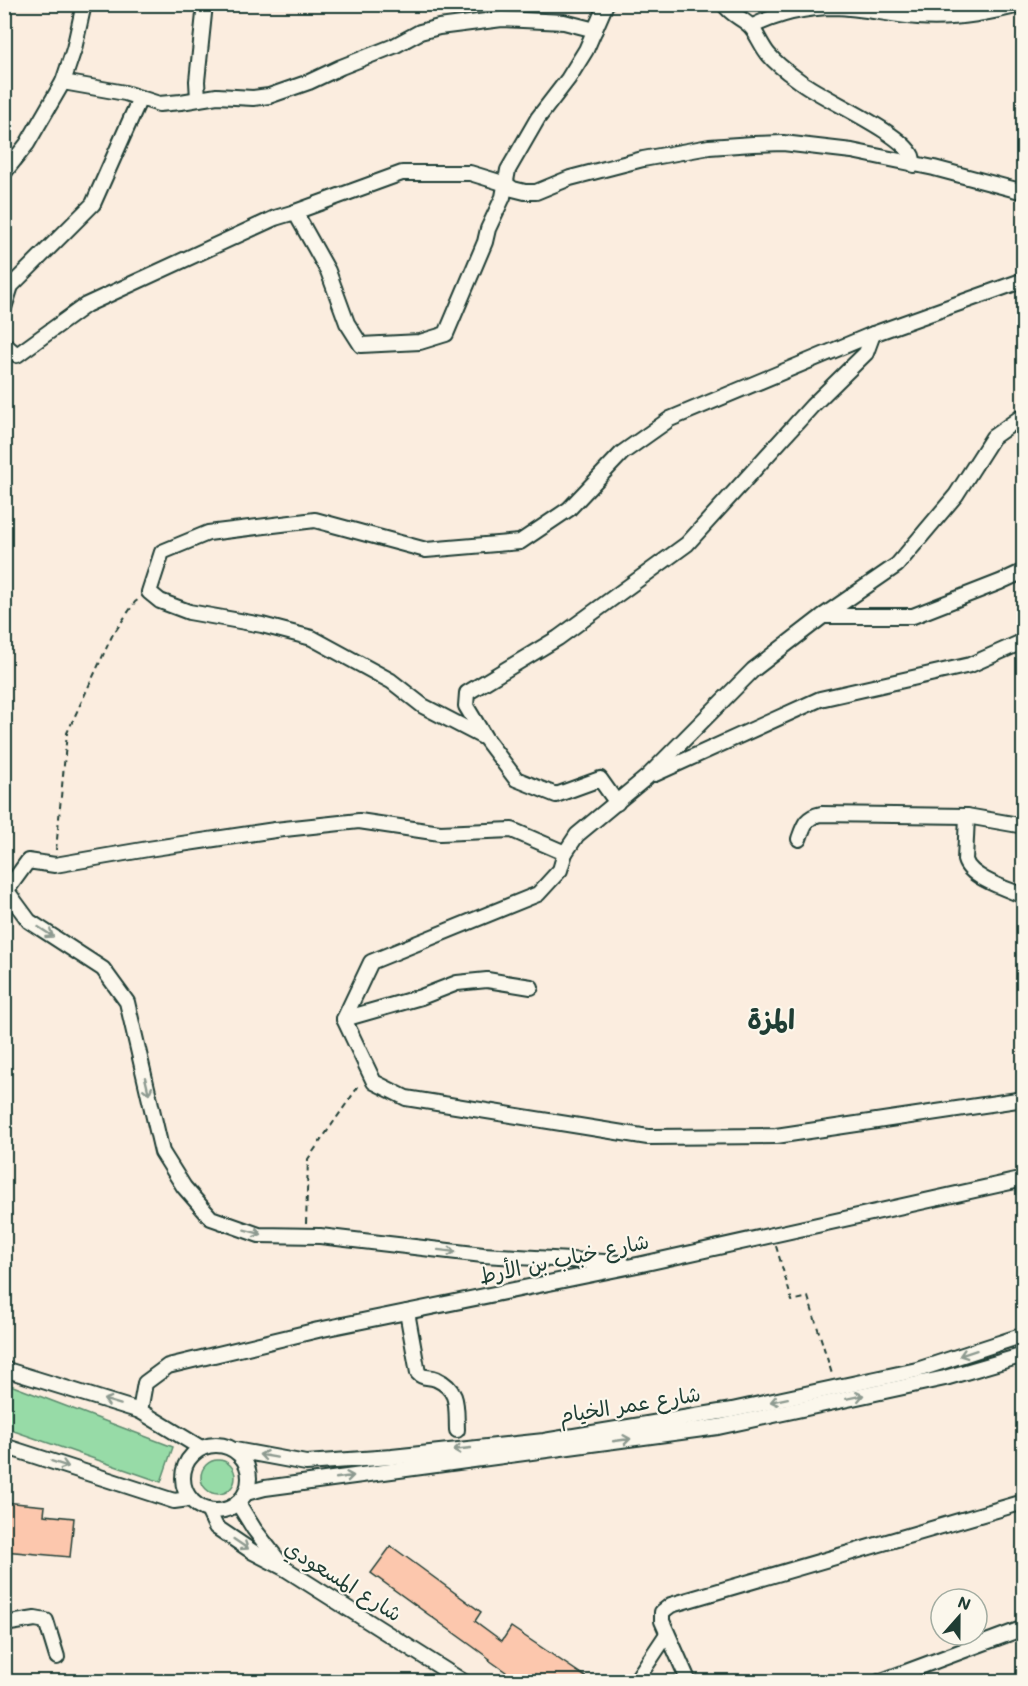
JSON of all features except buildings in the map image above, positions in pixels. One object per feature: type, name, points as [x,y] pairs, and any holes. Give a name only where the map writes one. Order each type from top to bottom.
[{"type":"street","points":[[4,173],[27,144],[63,82],[74,49],[84,4]]},
{"type":"street","points":[[198,99],[197,81],[205,4]]},
{"type":"street","points":[[295,212],[328,271],[347,323],[361,345],[420,342],[446,334],[503,196],[508,170],[538,118],[580,60],[606,4]]},
{"type":"street","points":[[724,4],[735,17],[751,27],[769,55],[782,68],[827,99],[856,113],[902,144],[912,156],[914,165]]},
{"type":"street","points":[[751,27],[778,15],[813,8],[836,7],[920,17],[954,17],[1023,4]]},
{"type":"street","points":[[63,82],[125,93],[159,104],[217,96],[254,98],[269,96],[309,82],[394,46],[420,32],[439,27],[502,19],[564,22],[595,30]]},
{"type":"street","points":[[4,308],[11,286],[93,204],[140,98]]},
{"type":"street","points":[[4,344],[17,355],[86,304],[275,218],[402,173],[470,173],[506,184],[513,189],[536,192],[570,178],[643,159],[710,147],[783,144],[852,151],[934,168],[1023,192]]},
{"type":"street","points":[[485,738],[423,706],[391,681],[312,638],[262,625],[189,612],[160,601],[149,592],[162,552],[208,533],[315,520],[426,550],[520,542],[569,509],[622,453],[670,419],[873,334],[1023,280]]},
{"type":"street","points":[[616,803],[600,780],[556,795],[516,778],[485,738],[466,706],[467,693],[558,638],[687,544],[812,406],[866,353],[873,334]]},
{"type":"street","points":[[344,1019],[371,962],[538,894],[560,870],[565,853],[577,835],[647,777],[753,670],[823,616],[897,565],[956,495],[993,437],[1023,415]]},
{"type":"street","points":[[823,616],[913,616],[1023,571]]},
{"type":"street","points":[[647,777],[820,699],[970,666],[1023,640]]},
{"type":"street","points":[[799,838],[806,821],[814,815],[821,814],[967,816],[1023,826]]},
{"type":"street","points":[[967,816],[966,865],[973,873],[1023,896]]},
{"type":"street","points":[[565,853],[512,830],[440,833],[359,821],[264,832],[55,865],[28,861],[6,889],[29,921],[104,969],[127,1002],[162,1152],[184,1187],[211,1218],[259,1235],[320,1236],[483,1255],[642,1264]]},
{"type":"street","points":[[344,1019],[421,997],[457,982],[487,980],[531,987]]},
{"type":"street","points":[[344,1019],[374,1082],[406,1098],[648,1137],[776,1136],[1023,1099]]},
{"type":"street","name":"شارع خباب بن الأرط","points":[[140,1411],[145,1383],[168,1366],[318,1330],[642,1264],[1023,1179]]},
{"type":"street","points":[[407,1312],[418,1373],[422,1377],[439,1381],[454,1393],[457,1430]]},
{"type":"street","name":"شارع عمر الخيام","points":[[235,1450],[306,1462],[404,1456],[544,1441],[732,1410],[917,1370],[1023,1335]]},
{"type":"street","name":"شارع عمر الخيام","points":[[242,1498],[264,1488],[718,1427],[945,1378],[1023,1355]]},
{"type":"street","points":[[4,1369],[140,1411],[201,1448]]},
{"type":"street","points":[[212,1444],[224,1445],[242,1456],[247,1465],[249,1484],[242,1498],[229,1509],[219,1511],[198,1506],[189,1498],[182,1480],[183,1470],[193,1453],[212,1444]]},
{"type":"street","points":[[4,1446],[174,1501],[189,1498]]},
{"type":"street","points":[[242,1498],[254,1529],[284,1568]]},
{"type":"street","points":[[689,1682],[662,1621],[662,1612],[671,1605],[1023,1502]]},
{"type":"street","name":"شارع المسعودي","points":[[208,1510],[216,1527],[253,1552],[284,1568],[464,1682]]},
{"type":"street","points":[[4,1624],[35,1619],[46,1621],[57,1657]]},
{"type":"street","points":[[879,1682],[1023,1628]]},
{"type":"street","points":[[635,1682],[667,1634]]},
{"type":"path","points":[[55,865],[67,733],[112,636],[135,602],[149,592]]},
{"type":"path","points":[[306,1235],[308,1159],[369,1072]]},
{"type":"path","points":[[773,1235],[792,1301],[808,1297],[836,1387]]},
{"type":"green space","points":[[5,1383],[173,1447],[161,1482],[5,1428]]},
{"type":"green space","points":[[218,1460],[230,1465],[235,1477],[230,1489],[218,1494],[206,1489],[201,1477],[206,1465]]},
{"type":"district","name":"المزة","points":[[771,1020]]}]
